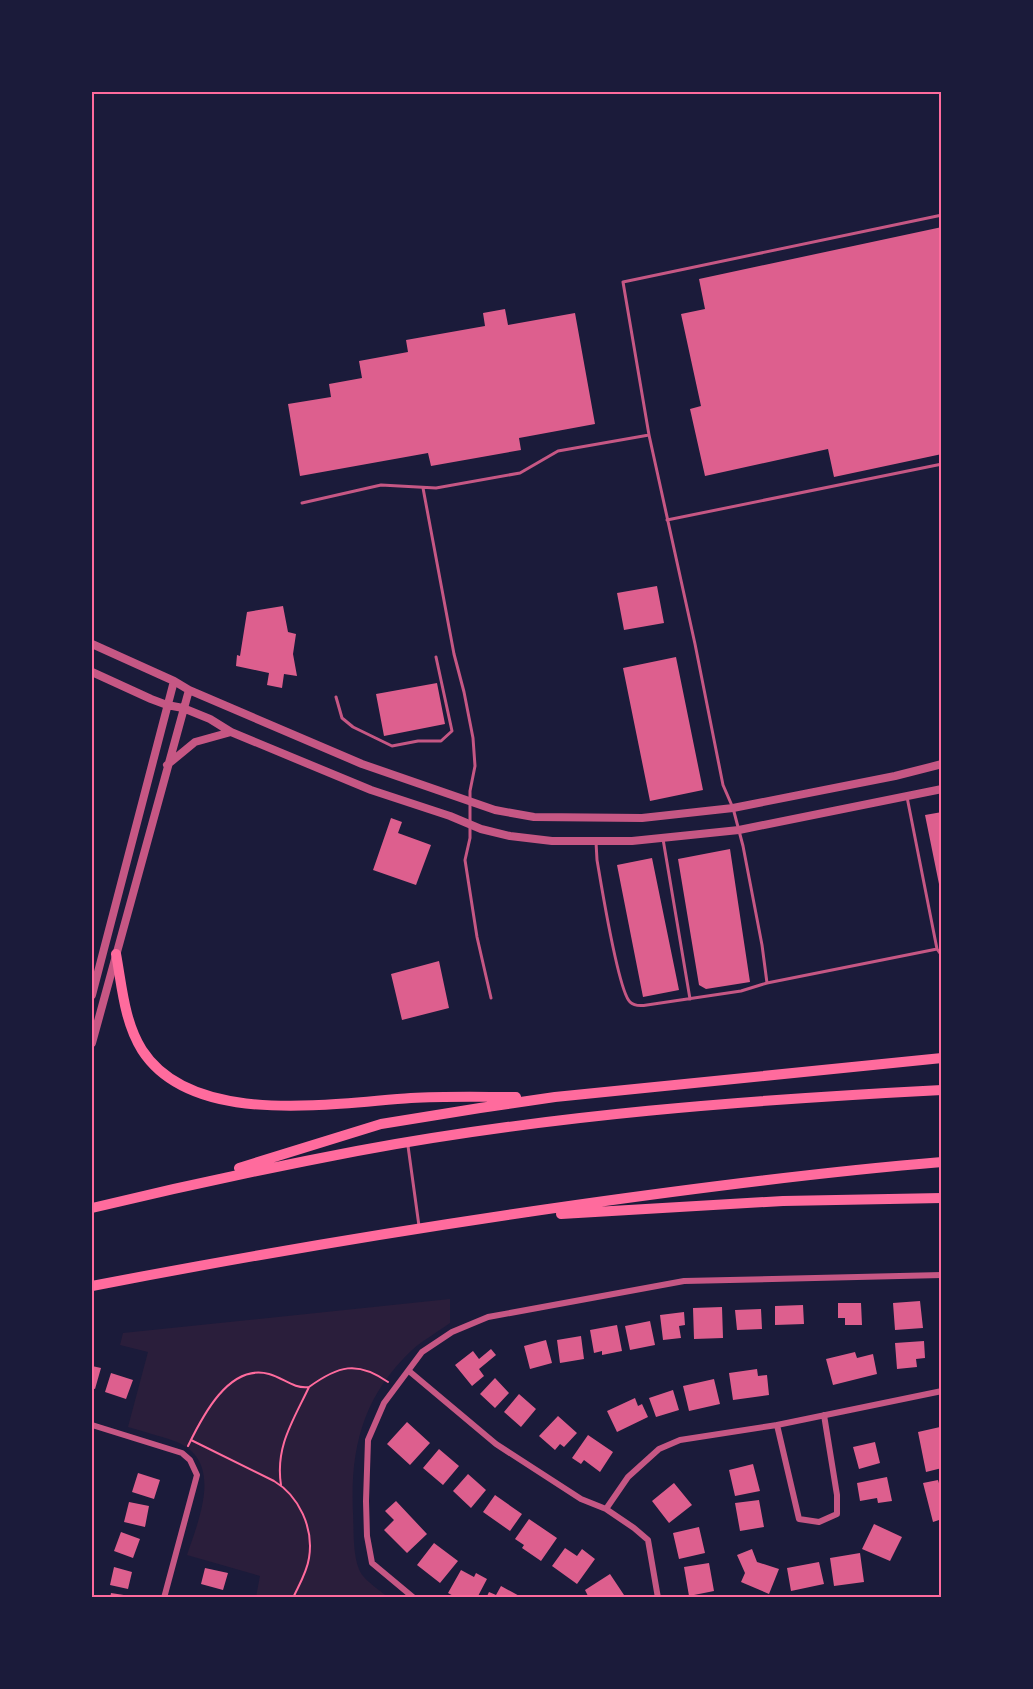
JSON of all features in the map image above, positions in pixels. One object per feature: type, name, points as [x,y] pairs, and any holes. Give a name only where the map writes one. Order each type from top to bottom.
[{"type":"highway","points":[[116,954],[129,1021],[142,1050],[151,1062],[177,1082],[211,1097],[267,1105],[414,1098],[555,1097]]},
{"type":"highway","points":[[173,1189],[381,1125],[555,1097],[942,1058]]},
{"type":"highway","points":[[92,1208],[358,1151],[559,1121],[672,1108],[816,1096],[942,1090]]},
{"type":"highway","points":[[92,1286],[420,1227],[784,1178],[942,1162]]},
{"type":"highway","points":[[483,1219],[773,1202],[942,1198]]},
{"type":"street","points":[[92,644],[189,690],[362,764],[495,810],[534,817],[642,818],[733,808],[895,776],[942,764]]},
{"type":"street","points":[[92,672],[167,705],[183,708],[210,719],[231,732],[371,790],[492,832],[528,838],[596,842],[663,839],[739,830],[942,789]]},
{"type":"street","points":[[92,995],[174,681]]},
{"type":"street","points":[[92,1043],[189,690]]},
{"type":"street","points":[[167,765],[195,742],[231,732]]},
{"type":"street","points":[[414,1598],[372,1563],[367,1536],[368,1440],[384,1403],[422,1352],[452,1332],[488,1317],[684,1281],[942,1275]]},
{"type":"street","points":[[409,1371],[496,1444],[581,1499],[606,1509],[648,1540],[658,1598]]},
{"type":"street","points":[[606,1509],[628,1477],[659,1449],[680,1440],[777,1425],[942,1391]]},
{"type":"street","points":[[777,1425],[799,1520],[819,1522],[837,1514],[837,1495],[824,1415]]},
{"type":"street","points":[[92,1425],[182,1453],[190,1460],[197,1475],[164,1598]]},
{"type":"lane","points":[[767,983],[755,905],[739,830],[723,785],[649,435],[623,282],[942,215]]},
{"type":"lane","points":[[302,503],[381,485],[436,488],[520,472],[558,451],[649,435]]},
{"type":"lane","points":[[667,520],[942,464]]},
{"type":"lane","points":[[423,488],[454,654],[473,738],[475,759],[471,783],[470,838],[465,854],[466,870],[490,998]]},
{"type":"lane","points":[[336,697],[342,718],[353,727],[392,746],[418,741],[441,741],[452,730],[436,657]]},
{"type":"lane","points":[[907,796],[937,950],[942,956]]},
{"type":"lane","points":[[663,839],[690,999]]},
{"type":"lane","points":[[596,842],[597,860],[618,972],[626,996],[630,1002],[639,1006],[741,991],[767,983],[937,950]]},
{"type":"lane","points":[[407,1143],[420,1227]]},
{"type":"path","points":[[281,1485],[280,1451],[309,1387],[335,1370],[356,1368],[377,1374],[396,1388]]},
{"type":"path","points":[[182,1453],[207,1412],[228,1385],[240,1376],[262,1372],[277,1377],[302,1390],[304,1398]]},
{"type":"path","points":[[294,1386],[309,1387]]},
{"type":"path","points":[[191,1440],[281,1485],[295,1500],[303,1513],[310,1542],[306,1570],[293,1598]]},
{"type":"shaded area","points":[[450,1299],[450,1323],[416,1346],[395,1368],[371,1405],[357,1445],[353,1489],[355,1555],[363,1576],[388,1597],[256,1597],[260,1576],[187,1555],[202,1509],[204,1477],[200,1463],[191,1451],[177,1442],[128,1427],[148,1352],[120,1345],[123,1333]]},
{"type":"building","points":[[942,227],[942,454],[834,477],[828,449],[705,476],[690,409],[701,406],[681,314],[705,309],[699,279]]},
{"type":"building","points":[[505,309],[508,325],[575,313],[595,424],[519,438],[521,450],[431,466],[428,453],[300,476],[288,404],[331,397],[329,384],[362,378],[359,361],[408,352],[406,340],[485,326],[483,313]]},
{"type":"building","points":[[657,586],[664,623],[624,630],[617,593]]},
{"type":"building","points":[[283,606],[288,632],[296,634],[293,654],[297,676],[284,674],[282,688],[267,685],[269,673],[236,666],[237,655],[240,656],[247,612]]},
{"type":"building","points":[[676,657],[703,790],[650,801],[623,668]]},
{"type":"building","points":[[437,683],[445,724],[384,736],[376,694]]},
{"type":"building","points":[[942,812],[942,889],[940,889],[925,815]]},
{"type":"building","points":[[391,818],[402,822],[398,833],[431,845],[416,885],[373,870]]},
{"type":"building","points":[[730,849],[750,982],[706,989],[699,985],[678,859]]},
{"type":"building","points":[[652,858],[679,990],[643,997],[617,865]]},
{"type":"building","points":[[439,961],[449,1008],[402,1020],[391,974]]},
{"type":"building","points":[[920,1301],[923,1328],[895,1330],[893,1303]]},
{"type":"building","points":[[838,1303],[861,1303],[862,1325],[845,1325],[845,1318],[838,1318]]},
{"type":"building","points":[[803,1305],[804,1324],[775,1325],[775,1306]]},
{"type":"building","points":[[722,1307],[723,1338],[694,1339],[693,1308]]},
{"type":"building","points":[[761,1309],[762,1329],[737,1330],[735,1310]]},
{"type":"building","points":[[684,1312],[685,1325],[679,1326],[681,1338],[663,1340],[660,1315]]},
{"type":"building","points":[[650,1321],[655,1345],[630,1350],[625,1326]]},
{"type":"building","points":[[617,1325],[622,1351],[602,1355],[602,1351],[594,1353],[590,1330]]},
{"type":"building","points":[[581,1336],[584,1359],[560,1363],[557,1340]]},
{"type":"building","points":[[546,1340],[552,1363],[530,1369],[524,1346]]},
{"type":"building","points":[[924,1341],[925,1358],[916,1359],[917,1367],[897,1369],[895,1343]]},
{"type":"building","points":[[491,1349],[496,1355],[479,1369],[484,1376],[472,1386],[455,1365],[473,1351],[479,1359]]},
{"type":"building","points":[[855,1352],[857,1358],[873,1354],[877,1374],[833,1385],[826,1359]]},
{"type":"building","points":[[92,1366],[101,1368],[95,1389],[92,1388]]},
{"type":"building","points":[[757,1369],[758,1376],[767,1375],[769,1395],[733,1400],[729,1373]]},
{"type":"building","points":[[111,1373],[133,1380],[126,1399],[105,1392]]},
{"type":"building","points":[[495,1378],[509,1393],[495,1408],[480,1394]]},
{"type":"building","points":[[714,1379],[720,1404],[689,1411],[683,1386]]},
{"type":"building","points":[[673,1390],[679,1410],[656,1417],[649,1398]]},
{"type":"building","points":[[519,1394],[536,1409],[521,1427],[504,1412]]},
{"type":"building","points":[[635,1398],[638,1406],[642,1404],[648,1417],[617,1432],[607,1411]]},
{"type":"building","points":[[558,1416],[577,1433],[564,1447],[560,1444],[555,1450],[539,1436]]},
{"type":"building","points":[[407,1422],[430,1443],[410,1465],[387,1444]]},
{"type":"building","points":[[940,1427],[942,1468],[926,1472],[918,1432]]},
{"type":"building","points":[[588,1435],[613,1452],[600,1472],[584,1460],[581,1464],[572,1458]]},
{"type":"building","points":[[875,1442],[880,1463],[859,1469],[853,1447]]},
{"type":"building","points":[[439,1449],[459,1466],[443,1485],[423,1468]]},
{"type":"building","points":[[753,1464],[760,1491],[735,1496],[729,1470]]},
{"type":"building","points":[[138,1473],[160,1480],[154,1499],[132,1492]]},
{"type":"building","points":[[468,1474],[486,1490],[471,1508],[453,1491]]},
{"type":"building","points":[[887,1477],[892,1501],[878,1503],[877,1498],[860,1501],[857,1483]]},
{"type":"building","points":[[938,1480],[942,1493],[942,1519],[933,1522],[923,1483]]},
{"type":"building","points":[[674,1483],[692,1505],[669,1523],[652,1501]]},
{"type":"building","points":[[495,1495],[522,1514],[510,1531],[483,1512]]},
{"type":"building","points":[[759,1500],[764,1527],[740,1531],[735,1503]]},
{"type":"building","points":[[396,1501],[427,1534],[407,1553],[384,1530],[394,1520],[385,1511]]},
{"type":"building","points":[[129,1502],[149,1506],[145,1527],[124,1522]]},
{"type":"building","points":[[529,1519],[557,1538],[541,1561],[522,1548],[524,1545],[515,1539]]},
{"type":"building","points":[[874,1524],[902,1537],[890,1561],[862,1549]]},
{"type":"building","points":[[699,1527],[705,1553],[679,1559],[673,1533]]},
{"type":"building","points":[[121,1532],[140,1539],[133,1558],[114,1551]]},
{"type":"building","points":[[434,1543],[458,1561],[440,1583],[417,1565]]},
{"type":"building","points":[[565,1548],[577,1556],[582,1549],[595,1559],[577,1584],[552,1566]]},
{"type":"building","points":[[752,1549],[757,1562],[779,1569],[769,1594],[741,1582],[745,1573],[737,1555]]},
{"type":"building","points":[[860,1553],[864,1582],[834,1586],[830,1558]]},
{"type":"building","points":[[819,1562],[824,1584],[791,1591],[787,1568]]},
{"type":"building","points":[[709,1563],[714,1591],[689,1596],[684,1567]]},
{"type":"building","points":[[114,1567],[132,1572],[128,1589],[110,1585]]},
{"type":"building","points":[[205,1568],[228,1573],[223,1590],[201,1584]]},
{"type":"building","points":[[461,1570],[474,1577],[476,1573],[487,1579],[477,1598],[457,1598],[448,1593]]},
{"type":"building","points":[[610,1574],[626,1598],[589,1598],[585,1590]]},
{"type":"building","points":[[501,1586],[523,1598],[486,1598],[489,1592],[496,1595]]},
{"type":"building","points":[[111,1593],[130,1596],[130,1598],[110,1598]]}]
